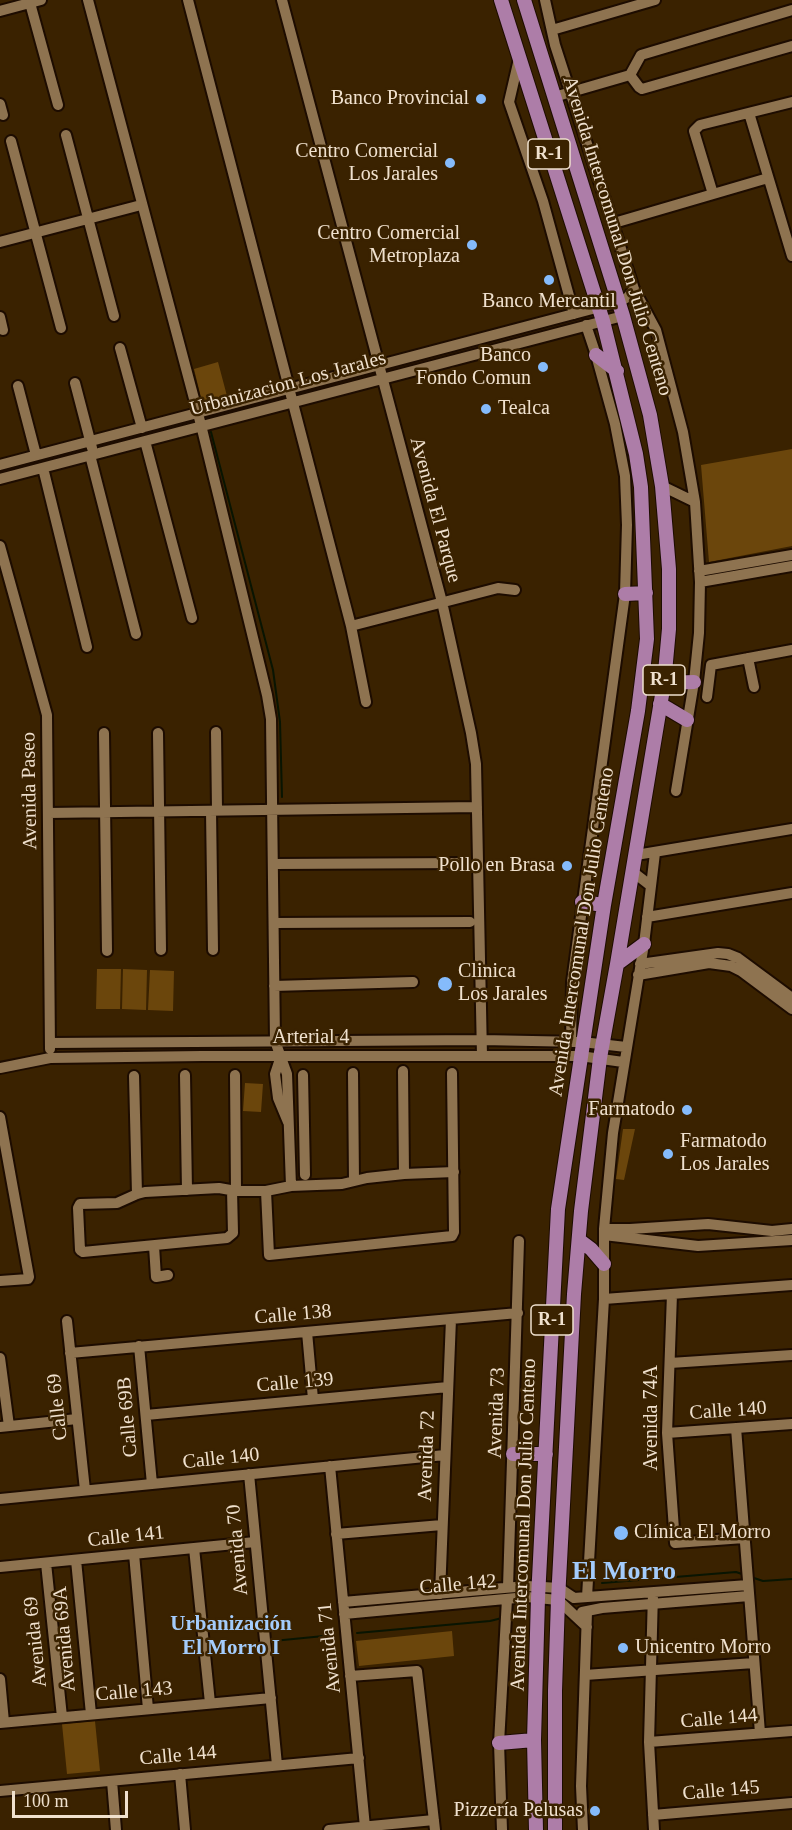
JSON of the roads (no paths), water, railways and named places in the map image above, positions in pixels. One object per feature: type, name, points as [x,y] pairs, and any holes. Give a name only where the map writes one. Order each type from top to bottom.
[{"type":"main road","name":"Avenida Intercomunal Don Julio Centeno","points":[[501,0],[601,314],[636,454],[641,487],[647,639],[638,711],[578,1046],[558,1209],[539,1592],[534,1740],[536,1830]]},
{"type":"main road","name":"Avenida Intercomunal Don Julio Centeno","points":[[524,0],[621,309],[650,415],[662,486],[669,569],[669,629],[664,683],[601,1050],[579,1240],[555,1691],[555,1830]]},
{"type":"main road","points":[[596,355],[617,371]]},
{"type":"main road","points":[[625,594],[646,593]]},
{"type":"main road","points":[[664,683],[694,682]]},
{"type":"main road","points":[[660,704],[687,720]]},
{"type":"main road","points":[[582,902],[604,905]]},
{"type":"main road","points":[[617,964],[644,944]]},
{"type":"main road","points":[[579,1240],[591,1249],[604,1264]]},
{"type":"main road","points":[[513,1454],[546,1454]]},
{"type":"main road","points":[[499,1743],[534,1740]]},
{"type":"street","points":[[88,0],[201,425],[271,718],[275,1041],[281,1056],[276,1074],[278,1098],[289,1125],[291,1186]]},
{"type":"street","points":[[188,0],[351,626],[366,702]]},
{"type":"street","name":"Avenida El Parque","points":[[282,0],[442,602],[473,744],[476,764],[482,1056]]},
{"type":"street","name":"Avenida Intercomunal Don Julio Centeno","points":[[545,0],[571,93],[634,289],[656,330],[683,432],[694,502]]},
{"type":"street","points":[[552,30],[655,0]]},
{"type":"street","points":[[0,10],[35,2],[58,105]]},
{"type":"street","points":[[554,97],[630,75],[640,55],[792,10]]},
{"type":"street","points":[[630,75],[642,89],[792,46]]},
{"type":"street","points":[[519,58],[509,102],[543,201],[574,314]]},
{"type":"street","points":[[713,194],[694,131],[700,125],[792,102]]},
{"type":"street","points":[[0,104],[3,116]]},
{"type":"street","points":[[748,113],[768,178],[788,226],[792,256]]},
{"type":"street","points":[[66,135],[114,316]]},
{"type":"street","points":[[11,141],[61,328]]},
{"type":"street","points":[[614,223],[768,178]]},
{"type":"street","points":[[0,242],[141,205]]},
{"type":"street","points":[[601,314],[621,309],[634,289]]},
{"type":"street","name":"Urbanizacion Los Jarales","points":[[0,479],[43,468],[142,428],[574,314],[601,314]]},
{"type":"street","name":"Urbanizacion Los Jarales","points":[[0,465],[36,455],[92,450],[145,441],[586,325],[601,314]]},
{"type":"street","points":[[0,317],[3,330]]},
{"type":"street","name":"Avenida Intercomunal Don Julio Centeno","points":[[578,1046],[572,982],[625,594],[627,525],[625,476],[615,424],[586,325]]},
{"type":"street","points":[[120,348],[142,428]]},
{"type":"street","points":[[75,382],[136,633]]},
{"type":"street","points":[[18,386],[36,455]]},
{"type":"street","points":[[145,441],[192,618]]},
{"type":"street","points":[[43,468],[87,647]]},
{"type":"street","points":[[662,486],[694,502],[700,576],[699,633],[694,682],[676,790]]},
{"type":"street","name":"Avenida Paseo","points":[[0,546],[47,715],[50,1043]]},
{"type":"street","points":[[700,576],[792,555]]},
{"type":"street","points":[[700,576],[792,566]]},
{"type":"street","points":[[351,626],[498,588],[515,590]]},
{"type":"street","points":[[707,697],[711,665],[792,650]]},
{"type":"street","points":[[748,658],[754,687]]},
{"type":"street","points":[[158,732],[161,950]]},
{"type":"street","points":[[213,950],[216,732]]},
{"type":"street","points":[[104,733],[107,951]]},
{"type":"street","points":[[48,813],[477,807]]},
{"type":"street","points":[[636,855],[792,829]]},
{"type":"street","points":[[587,1598],[604,1299],[604,1232],[613,1133],[644,944],[655,853]]},
{"type":"street","points":[[274,864],[466,863]]},
{"type":"street","points":[[633,872],[651,886]]},
{"type":"street","points":[[647,917],[792,892]]},
{"type":"street","points":[[274,923],[470,922]]},
{"type":"street","points":[[639,970],[718,953],[728,954],[738,958],[792,998]]},
{"type":"street","points":[[639,970],[709,963],[730,966],[741,971],[792,1009]]},
{"type":"street","points":[[274,986],[412,982]]},
{"type":"street","name":"Arterial 4","points":[[50,1043],[482,1040],[578,1046],[601,1050],[626,1047]]},
{"type":"street","points":[[50,1043],[50,1058]]},
{"type":"street","name":"Arterial 4","points":[[0,1068],[50,1058],[482,1056],[578,1046]]},
{"type":"street","name":"Arterial 4","points":[[601,1050],[623,1062]]},
{"type":"street","points":[[403,1071],[404,1174]]},
{"type":"street","points":[[353,1073],[354,1181]]},
{"type":"street","points":[[266,1191],[268,1254],[270,1255],[452,1236],[454,1232],[454,1172],[452,1073]]},
{"type":"street","points":[[185,1075],[187,1190]]},
{"type":"street","points":[[235,1075],[234,1190],[233,1233],[227,1238],[83,1252],[80,1250],[78,1206],[117,1203],[136,1194],[219,1188],[234,1190],[266,1191],[291,1186],[342,1184],[367,1178],[404,1174],[454,1172]]},
{"type":"street","points":[[303,1075],[305,1175]]},
{"type":"street","points":[[135,1076],[136,1194]]},
{"type":"street","points":[[0,1118],[4,1162],[29,1277],[28,1279],[0,1281]]},
{"type":"street","points":[[290,1144],[305,1144]]},
{"type":"street","points":[[604,1232],[708,1224],[772,1231],[792,1229]]},
{"type":"street","points":[[735,1227],[735,1244]]},
{"type":"street","points":[[604,1232],[698,1246],[792,1240]]},
{"type":"street","name":"Avenida 73","points":[[507,1593],[519,1241]]},
{"type":"street","points":[[154,1246],[156,1277],[168,1275]]},
{"type":"street","points":[[604,1299],[792,1285]]},
{"type":"street","name":"Avenida 74A","points":[[672,1294],[667,1433],[675,1543],[744,1538]]},
{"type":"street","name":"Calle 138","points":[[70,1353],[518,1313]]},
{"type":"street","name":"Avenida 72","points":[[440,1594],[451,1319]]},
{"type":"street","name":"Calle 69","points":[[67,1320],[85,1490]]},
{"type":"street","points":[[307,1332],[313,1400]]},
{"type":"street","name":"Calle 69B","points":[[139,1347],[152,1484]]},
{"type":"street","points":[[670,1363],[792,1355]]},
{"type":"street","points":[[0,1358],[4,1426],[77,1419]]},
{"type":"street","name":"Calle 139","points":[[146,1415],[448,1387]]},
{"type":"street","name":"Calle 140","points":[[667,1433],[792,1424]]},
{"type":"street","points":[[736,1428],[760,1733]]},
{"type":"street","name":"Calle 140","points":[[0,1499],[445,1455]]},
{"type":"street","name":"Avenida 71","points":[[330,1466],[365,1827]]},
{"type":"street","name":"Avenida 70","points":[[249,1474],[277,1765]]},
{"type":"street","points":[[336,1534],[442,1526]]},
{"type":"street","name":"Calle 141","points":[[0,1567],[255,1542]]},
{"type":"street","points":[[194,1548],[210,1703]]},
{"type":"street","points":[[134,1554],[148,1709]]},
{"type":"street","name":"Avenida 69A","points":[[76,1560],[91,1714]]},
{"type":"street","name":"Avenida 69","points":[[46,1563],[62,1717]]},
{"type":"street","name":"Calle 142","points":[[573,1612],[587,1612],[748,1584]]},
{"type":"street","name":"Calle 142","points":[[343,1602],[440,1594],[539,1592],[574,1598],[653,1599]]},
{"type":"street","name":"Avenida Intercomunal Don Julio Centeno","points":[[502,1830],[499,1743],[507,1593]]},
{"type":"street","name":"Calle 142","points":[[344,1614],[507,1593]]},
{"type":"street","points":[[559,1594],[587,1627]]},
{"type":"street","points":[[653,1599],[649,1742],[654,1830]]},
{"type":"street","points":[[583,1830],[581,1786],[587,1612]]},
{"type":"street","points":[[585,1675],[754,1663]]},
{"type":"street","points":[[329,1830],[434,1825],[417,1671],[350,1676]]},
{"type":"street","points":[[0,1679],[2,1722]]},
{"type":"street","name":"Calle 143","points":[[2,1722],[271,1698]]},
{"type":"street","name":"Calle 144","points":[[649,1742],[792,1731]]},
{"type":"street","name":"Calle 144","points":[[0,1791],[358,1758]]},
{"type":"street","points":[[180,1774],[185,1830]]},
{"type":"street","points":[[112,1780],[116,1830]]},
{"type":"street","name":"Calle 145","points":[[653,1815],[792,1803]]},
{"type":"waterway","points":[[96,446],[190,422]]},
{"type":"waterway","points":[[211,432],[273,670],[280,722],[282,797]]},
{"type":"waterway","points":[[0,471],[87,449]]},
{"type":"waterway","points":[[602,1583],[736,1572],[742,1574]]},
{"type":"waterway","points":[[751,1577],[763,1581],[792,1579]]},
{"type":"waterway","points":[[357,1633],[502,1618]]},
{"type":"waterway","points":[[273,1641],[334,1635]]},
{"type":"place","name":"Banco Provincial","points":[[481,99]]},
{"type":"place","name":"Centro Comercial Los Jarales","points":[[450,163]]},
{"type":"place","name":"Centro Comercial Metroplaza","points":[[472,245]]},
{"type":"place","name":"Banco Mercantil","points":[[549,280]]},
{"type":"place","name":"Banco Fondo Comun","points":[[543,367]]},
{"type":"place","name":"Tealca","points":[[486,409]]},
{"type":"place","name":"Pollo en Brasa","points":[[567,866]]},
{"type":"place","name":"Clinica Los Jarales","points":[[445,984]]},
{"type":"place","name":"Farmatodo","points":[[687,1110]]},
{"type":"place","name":"Farmatodo Los Jarales","points":[[668,1154]]},
{"type":"place","name":"Clínica El Morro","points":[[621,1533]]},
{"type":"place","name":"Unicentro Morro","points":[[623,1648]]},
{"type":"place","name":"Pizzería Pelusas","points":[[595,1811]]},
{"type":"district","name":"El Morro","points":[[624,1572]]},
{"type":"district","name":"Urbanización El Morro I","points":[[231,1637]]}]
